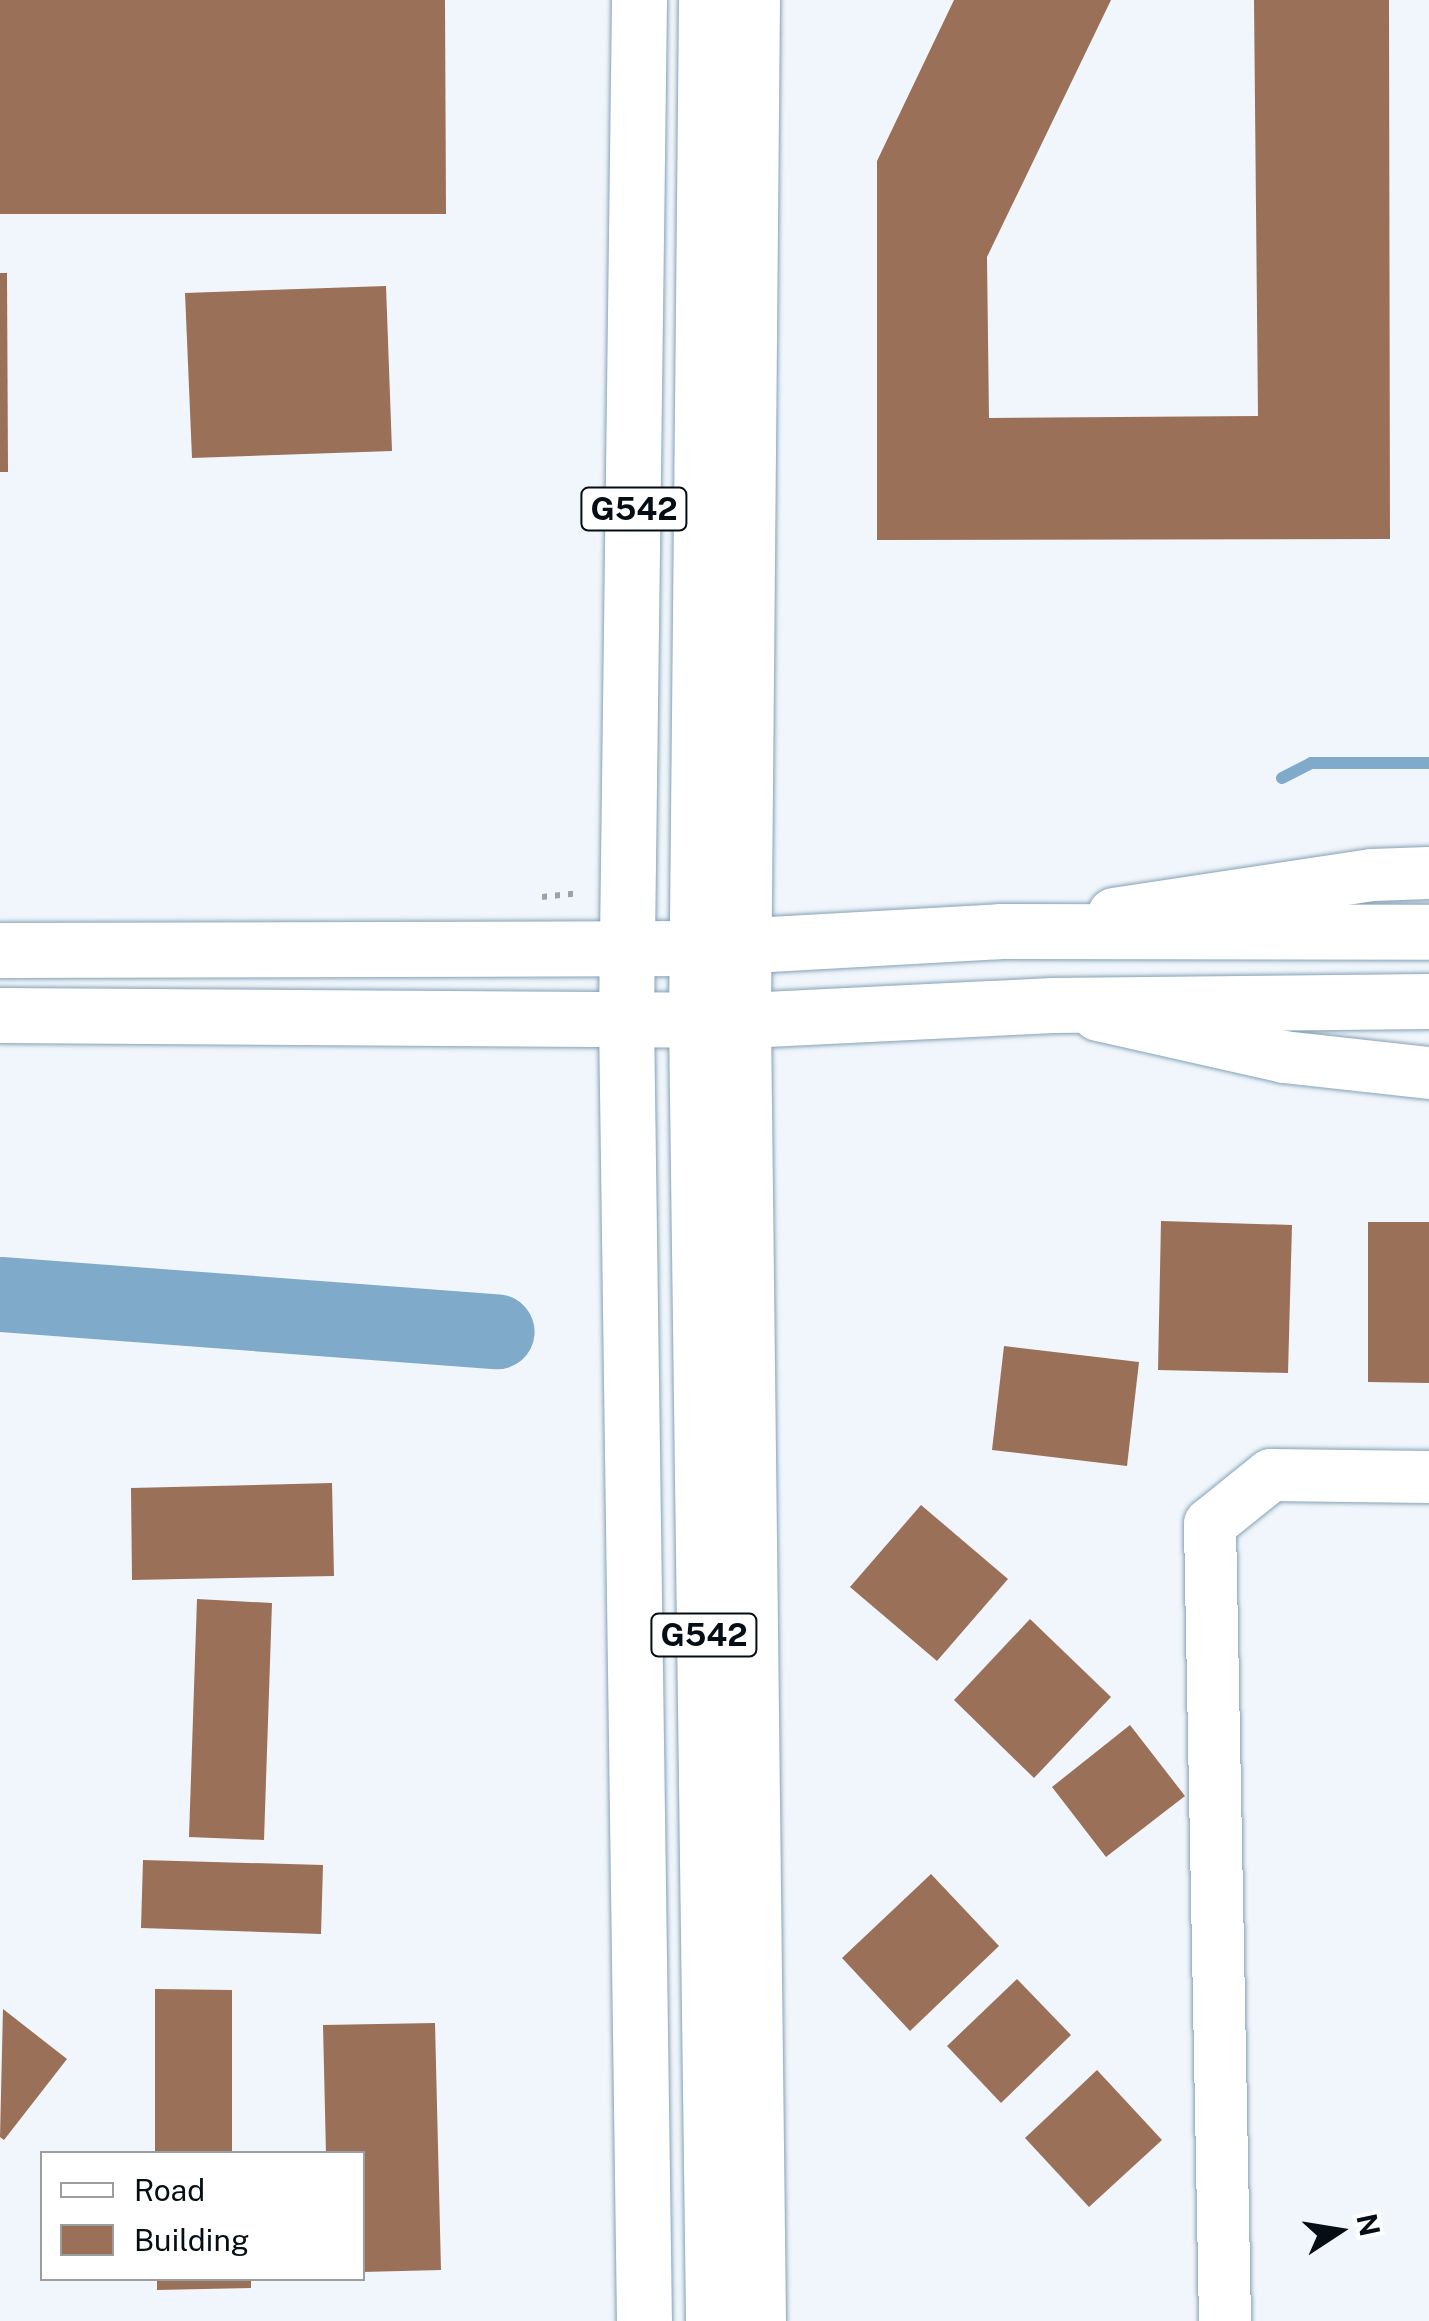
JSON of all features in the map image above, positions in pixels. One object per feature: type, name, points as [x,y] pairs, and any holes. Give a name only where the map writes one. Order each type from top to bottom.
[{"type":"main road","name":"G542","points":[[639,0],[632,944],[626,1017],[644,2321]]},
{"type":"main road","name":"G542","points":[[706,0],[722,947],[712,2321]]},
{"type":"main road","points":[[0,950],[632,944],[722,947],[1002,932],[1429,932]]},
{"type":"main road","points":[[0,1015],[721,1019],[1052,1005],[1429,1001]]},
{"type":"street","points":[[722,947],[754,0]]},
{"type":"street","points":[[1002,932],[1372,875],[1429,873]]},
{"type":"street","points":[[1052,1005],[1284,1057],[1429,1073]]},
{"type":"street","points":[[721,1019],[760,2321]]},
{"type":"street","points":[[1226,2321],[1210,1524],[1270,1476],[1429,1476]]},
{"type":"building","points":[[0,0],[445,0],[446,214],[0,214]]},
{"type":"building","points":[[954,0],[1111,0],[987,257],[989,418],[1258,416],[1254,0],[1389,0],[1390,539],[877,540],[877,161]]},
{"type":"building","points":[[0,273],[7,273],[8,472],[0,472]]},
{"type":"building","points":[[386,286],[392,451],[192,458],[185,293]]},
{"type":"building","points":[[1161,1221],[1292,1225],[1288,1373],[1158,1370]]},
{"type":"building","points":[[1368,1222],[1429,1222],[1429,1383],[1368,1382]]},
{"type":"building","points":[[1004,1346],[1139,1362],[1127,1466],[992,1450]]},
{"type":"building","points":[[332,1483],[334,1576],[132,1580],[131,1488]]},
{"type":"building","points":[[921,1505],[1008,1579],[937,1661],[850,1587]]},
{"type":"building","points":[[197,1599],[272,1603],[264,1840],[189,1837]]},
{"type":"building","points":[[1030,1619],[1111,1697],[1034,1778],[954,1700]]},
{"type":"building","points":[[1130,1725],[1185,1796],[1106,1857],[1052,1787]]},
{"type":"building","points":[[143,1860],[323,1865],[321,1934],[141,1928]]},
{"type":"building","points":[[931,1874],[999,1946],[910,2031],[842,1958]]},
{"type":"building","points":[[1017,1979],[1071,2035],[1001,2103],[947,2046]]},
{"type":"building","points":[[155,1989],[232,1990],[232,2151],[155,2151]]},
{"type":"building","points":[[3,2009],[67,2059],[4,2140],[0,2137]]},
{"type":"building","points":[[435,2023],[441,2270],[365,2272],[365,2151],[326,2151],[323,2025]]},
{"type":"building","points":[[1097,2070],[1162,2140],[1089,2207],[1025,2138]]},
{"type":"building","points":[[157,2281],[251,2281],[251,2288],[157,2290]]},
{"type":"waterway","points":[[1282,778],[1311,763],[1429,763]]},
{"type":"waterway","points":[[0,1294],[497,1331]]}]
